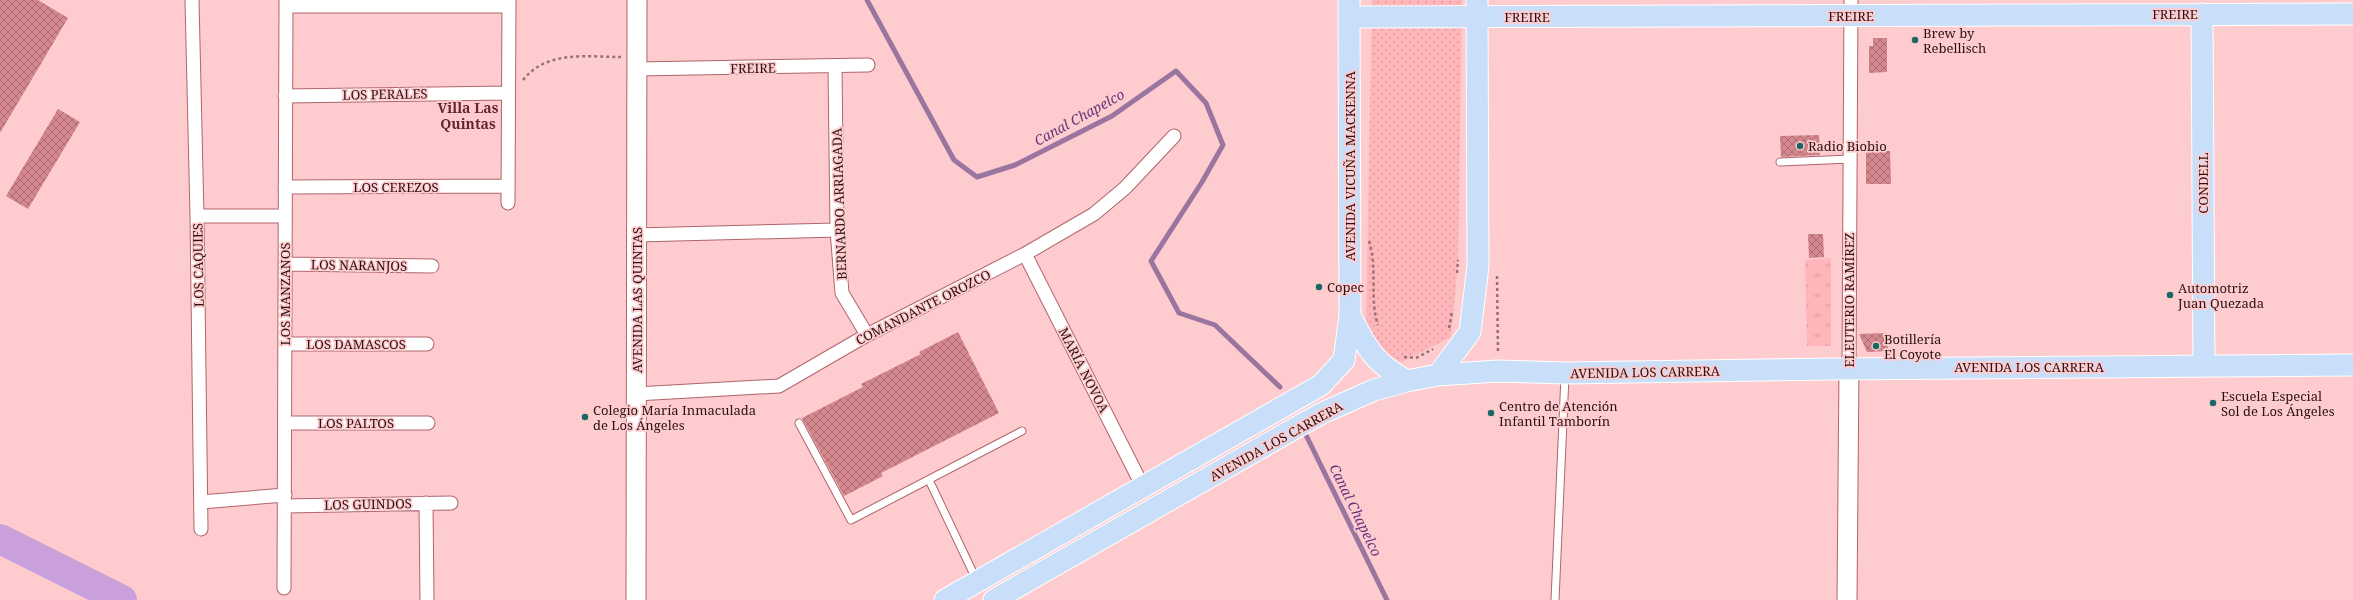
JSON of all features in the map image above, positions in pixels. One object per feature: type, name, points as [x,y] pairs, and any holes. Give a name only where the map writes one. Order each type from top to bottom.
[{"type":"main road","name":"FREIRE","points":[[1349,9],[2202,7],[2353,14]]},
{"type":"main road","name":"CONDELL","points":[[2202,7],[2204,366]]},
{"type":"main road","name":"AVENIDA VICUÑA MACKENNA","points":[[1349,9],[1350,316],[1370,354],[1381,365],[1406,381]]},
{"type":"main road","points":[[1438,375],[1470,332],[1478,266],[1476,9]]},
{"type":"main road","name":"AVENIDA LOS CARRERA","points":[[946,600],[1320,385],[1344,360],[1350,316]]},
{"type":"main road","name":"AVENIDA LOS CARRERA","points":[[994,600],[1320,414],[1374,390],[1406,381],[1438,375],[1498,371],[1565,373],[1849,368],[2353,365]]},
{"type":"street","name":"LOS CAQUIES","points":[[192,0],[197,216],[201,529]]},
{"type":"street","name":"AVENIDA LAS QUINTAS","points":[[636,600],[637,0]]},
{"type":"street","points":[[286,3],[509,3],[508,203]]},
{"type":"street","name":"LOS MANZANOS","points":[[284,588],[286,3]]},
{"type":"street","name":"ELEUTERIO RAMÍREZ","points":[[1847,600],[1851,8]]},
{"type":"street","name":"FREIRE","points":[[637,63],[835,67],[868,65]]},
{"type":"street","name":"BERNARDO ARRIAGADA","points":[[835,67],[837,230],[842,293],[866,335]]},
{"type":"street","name":"LOS PERALES","points":[[286,96],[508,93]]},
{"type":"street","name":"COMANDANTE OROZCO","points":[[636,394],[779,386],[866,335],[1025,254],[1094,214],[1125,188],[1174,136]]},
{"type":"street","name":"LOS CEREZOS","points":[[285,187],[508,186]]},
{"type":"street","points":[[197,216],[285,216]]},
{"type":"street","points":[[637,236],[837,230]]},
{"type":"street","name":"MARÍA NOVOA","points":[[1025,254],[1143,486]]},
{"type":"street","name":"LOS NARANJOS","points":[[285,264],[432,266]]},
{"type":"street","name":"LOS DAMASCOS","points":[[285,344],[427,344]]},
{"type":"street","name":"LOS PALTOS","points":[[285,423],[428,423]]},
{"type":"street","name":"LOS GUINDOS","points":[[201,502],[285,500],[451,503]]},
{"type":"street","points":[[426,503],[427,600]]},
{"type":"lane","points":[[1780,162],[1850,159]]},
{"type":"lane","points":[[1555,600],[1565,373]]},
{"type":"lane","points":[[799,422],[851,520],[1022,431]]},
{"type":"lane","points":[[929,480],[978,582]]},
{"type":"path","points":[[508,93],[531,70],[549,60],[568,58],[637,63]]},
{"type":"green space","points":[[1372,0],[1462,0],[1458,264],[1451,337],[1402,362],[1374,350],[1366,323]]},
{"type":"green space","points":[[1831,258],[1831,346],[1807,346],[1805,260]]},
{"type":"building","points":[[0,0],[38,0],[68,18],[0,133]]},
{"type":"building","points":[[1873,38],[1887,38],[1887,72],[1869,73],[1869,46],[1873,46]]},
{"type":"building","points":[[58,109],[80,122],[28,209],[6,196]]},
{"type":"building","name":"Radio Biobio","points":[[1819,135],[1820,155],[1781,157],[1780,136]]},
{"type":"building","points":[[1890,151],[1891,184],[1866,184],[1866,152]]},
{"type":"building","points":[[1808,234],[1823,234],[1824,257],[1809,258]]},
{"type":"building","points":[[958,332],[999,413],[881,473],[883,476],[844,496],[802,418],[863,387],[861,384],[921,354],[919,352]]},
{"type":"building","name":"Botillería El Coyote","points":[[1887,333],[1888,351],[1867,352],[1859,334]]},
{"type":"waterway","name":"Canal Chapelco","points":[[867,0],[954,160],[977,177],[1015,165],[1112,116],[1176,71],[1206,103],[1223,145],[1202,182],[1151,261],[1179,313],[1215,325],[1280,387]]},
{"type":"waterway","name":"Canal Chapelco","points":[[1304,431],[1387,600]]},
{"type":"waterway","points":[[0,539],[122,600]]},
{"type":"place","name":"Brew by Rebellisch","points":[[1915,40]]},
{"type":"place","name":"Radio Biobio","points":[[1800,146]]},
{"type":"place","name":"Copec","points":[[1319,287]]},
{"type":"place","name":"Automotriz Juan Quezada","points":[[2170,295]]},
{"type":"place","name":"Botillería El Coyote","points":[[1876,346]]},
{"type":"place","name":"Escuela Especial Sol de Los Ángeles","points":[[2213,403]]},
{"type":"place","name":"Centro de Atención Infantil Tamborín","points":[[1491,413]]},
{"type":"place","name":"Colegio María Inmaculada de Los Ángeles","points":[[585,417]]},
{"type":"district","name":"Villa Las Quintas","points":[[468,116]]}]
